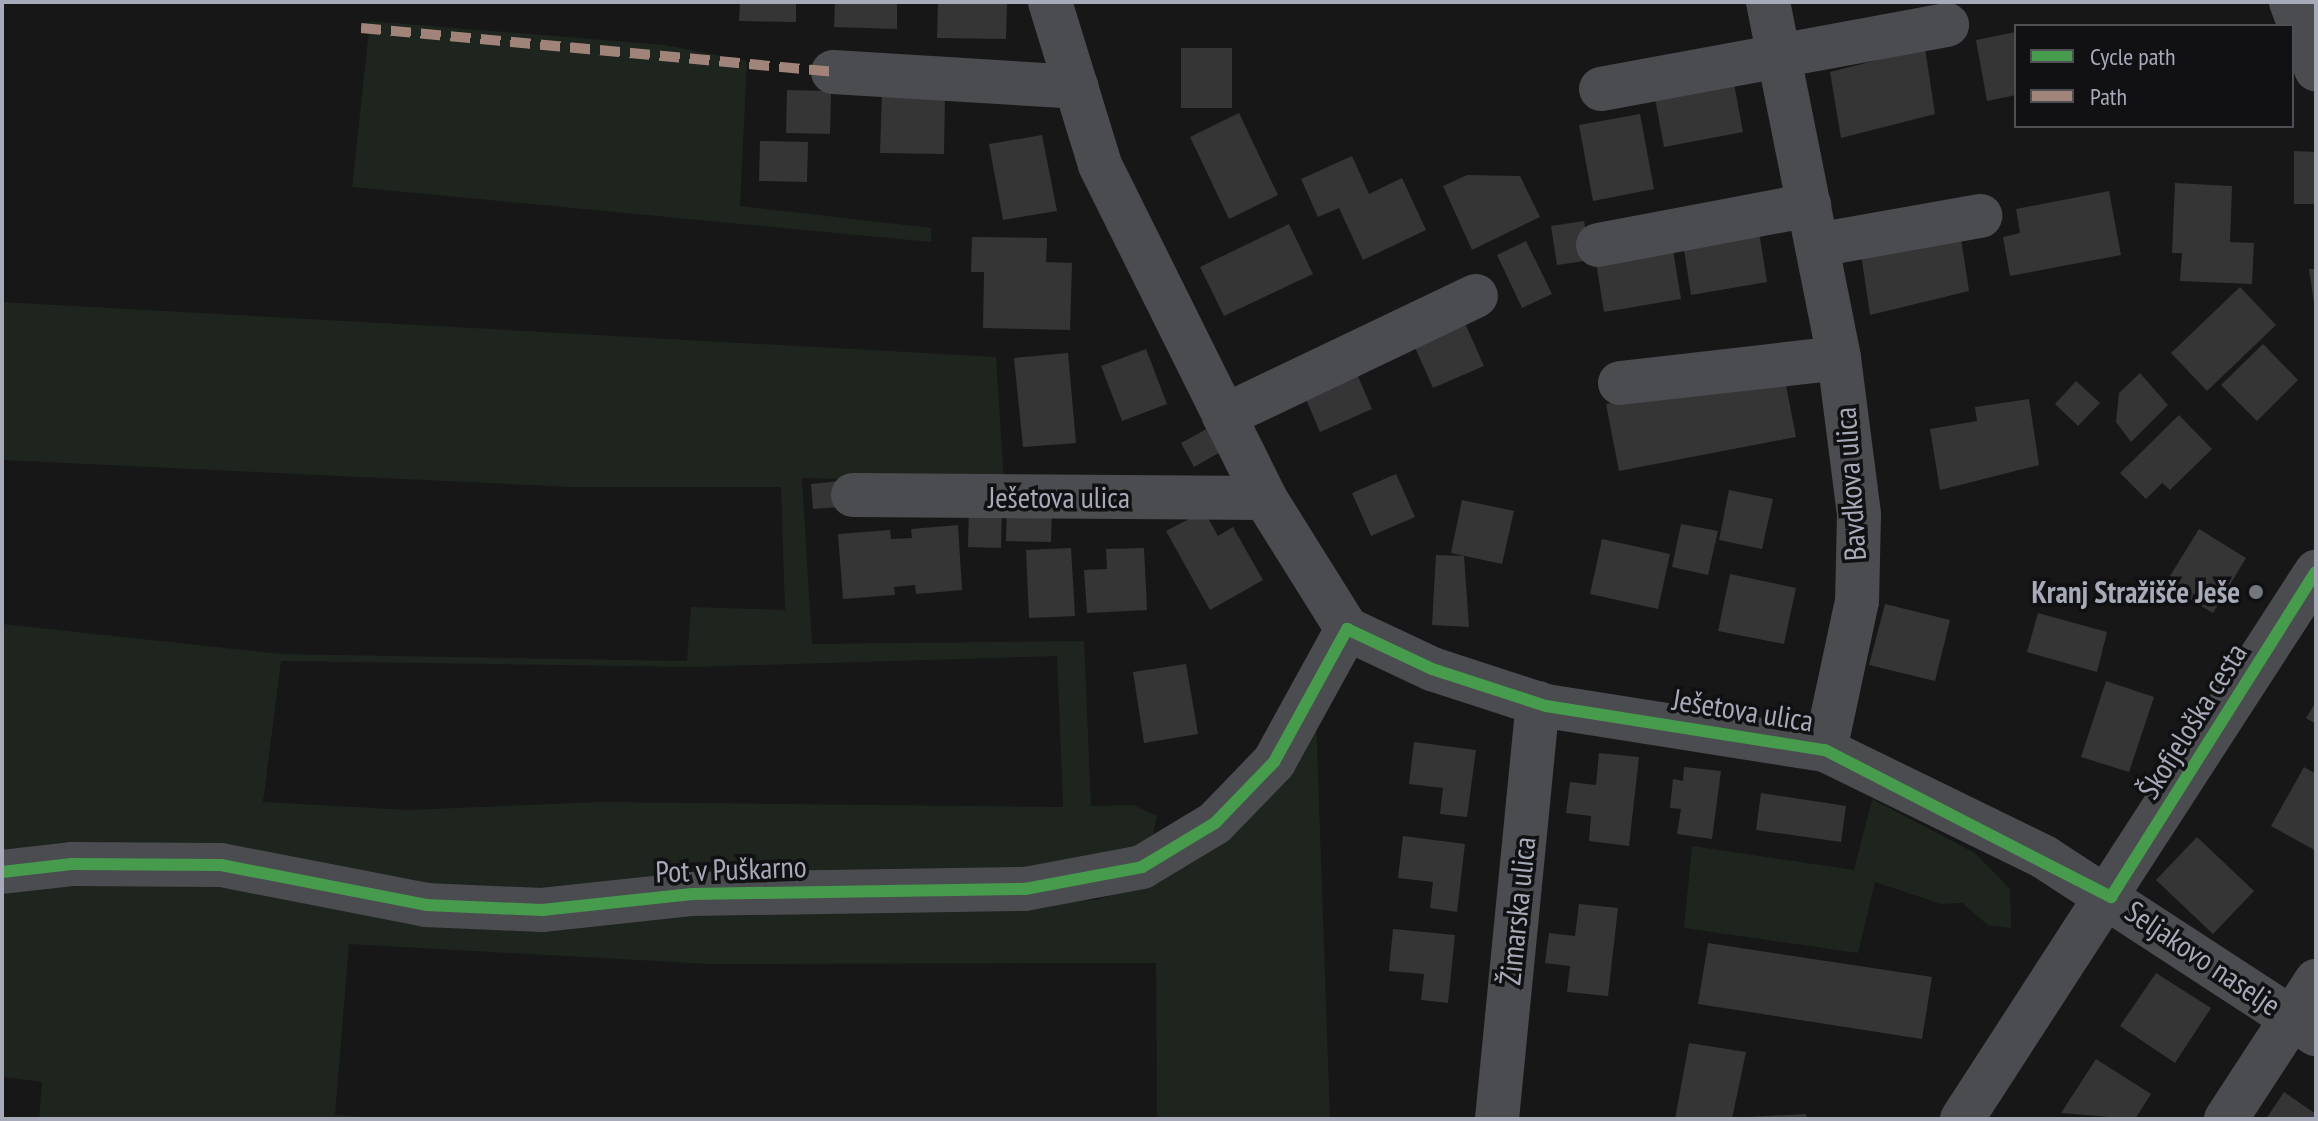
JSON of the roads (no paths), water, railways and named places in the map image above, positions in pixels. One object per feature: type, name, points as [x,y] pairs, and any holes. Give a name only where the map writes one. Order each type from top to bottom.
[{"type":"street","points":[[1050,2],[1100,165],[1265,498],[1347,629]]},
{"type":"street","name":"Bavdkova ulica","points":[[1768,2],[1839,358],[1859,515],[1857,601],[1825,750]]},
{"type":"street","points":[[2291,2],[2316,69]]},
{"type":"street","points":[[1601,89],[1947,25]]},
{"type":"street","points":[[833,72],[1077,87]]},
{"type":"street","points":[[1598,245],[1813,225],[1980,216]]},
{"type":"street","points":[[1224,416],[1476,296]]},
{"type":"street","points":[[1620,383],[1839,358]]},
{"type":"street","name":"Ješetova ulica","points":[[853,495],[1265,498]]},
{"type":"street","name":"Škofjeloška cesta","points":[[1962,1119],[2111,897],[2316,572]]},
{"type":"street","name":"Ješetova ulica","points":[[1347,629],[1432,669],[1538,703],[1825,750],[2111,897]]},
{"type":"street","name":"Pot v Puškarno","points":[[2,872],[87,863],[221,865],[426,905],[542,910],[692,894],[1025,889],[1142,867],[1215,823],[1274,762],[1347,629]]},
{"type":"street","name":"Žimarska ulica","points":[[1497,1119],[1538,703]]},
{"type":"street","name":"Seljakovo naselje","points":[[2111,897],[2305,1026]]},
{"type":"street","name":"Seljakovo naselje","points":[[2226,1119],[2305,1026],[2316,981]]},
{"type":"place","name":"Kranj Stražišče Ješe","points":[[2256,592]]}]
